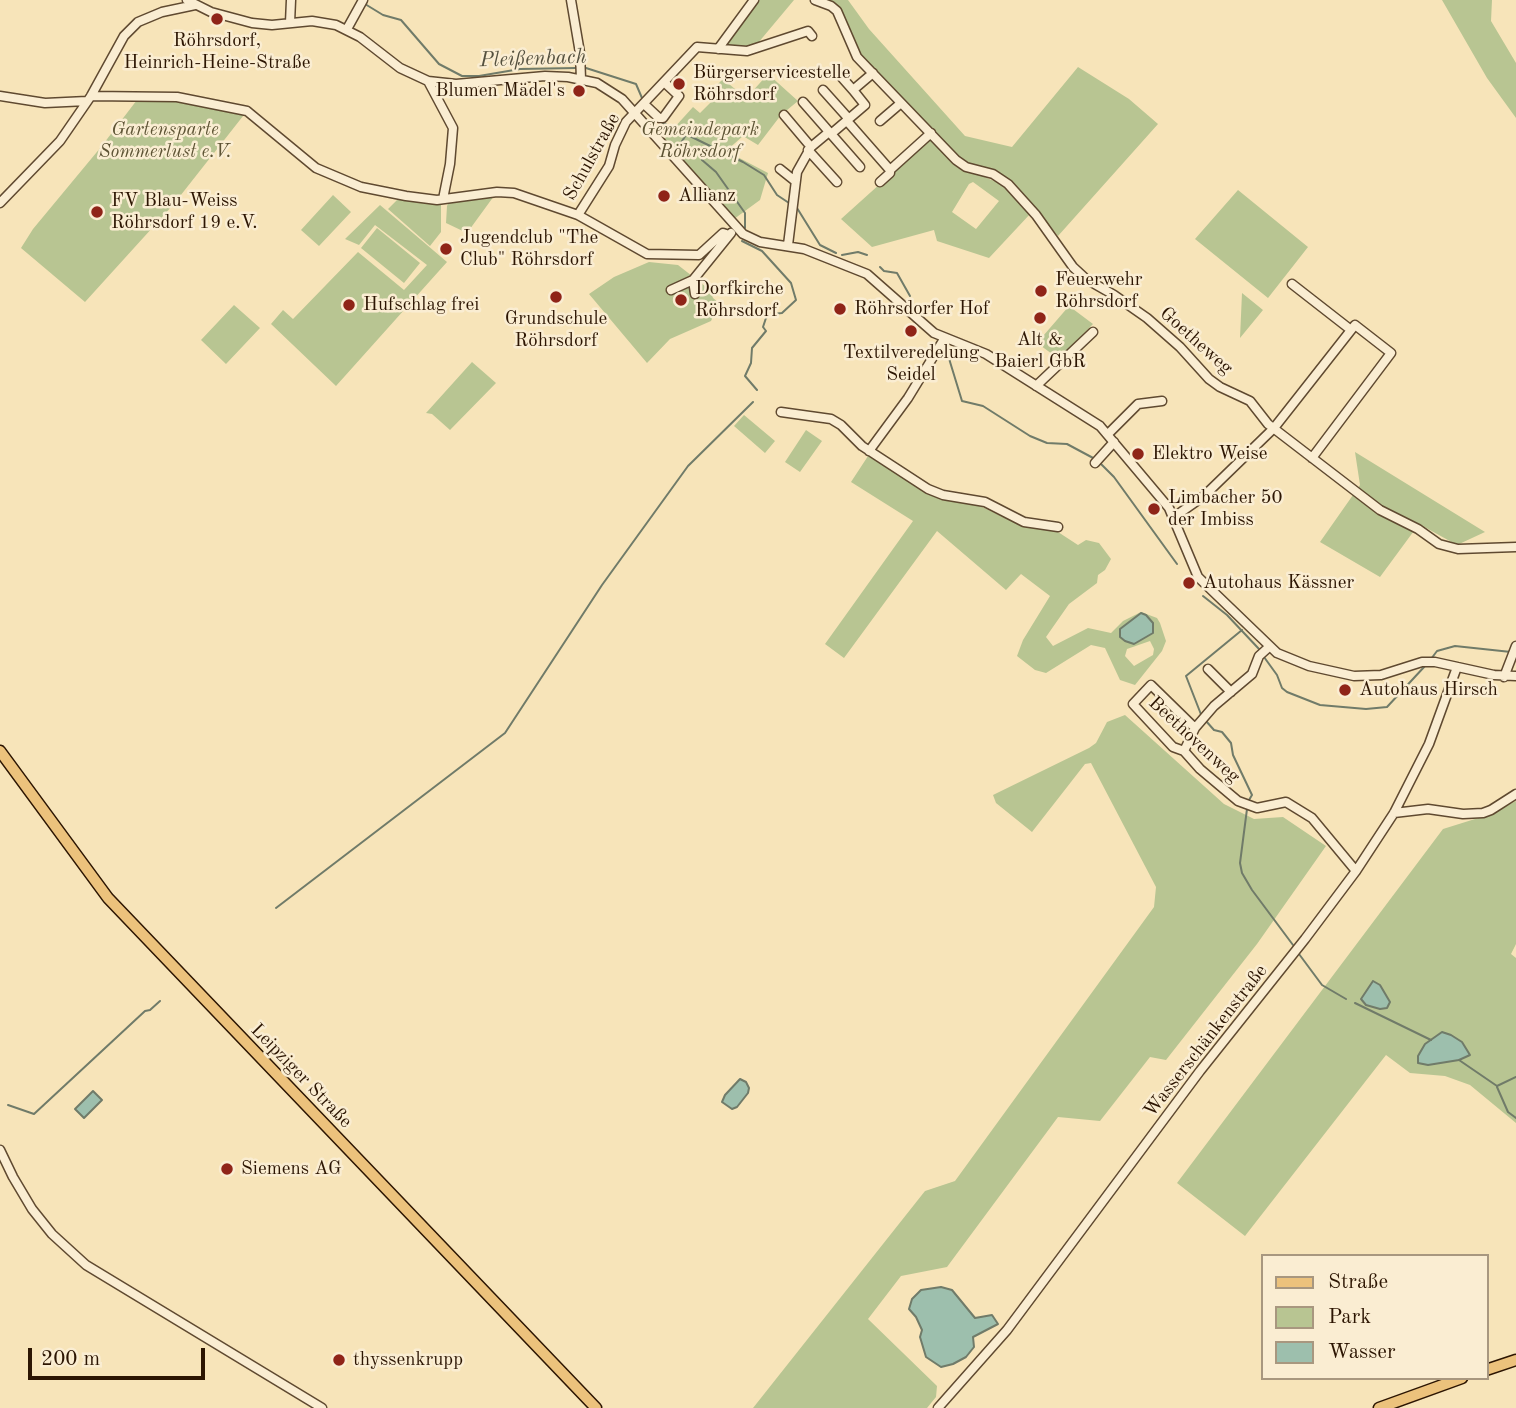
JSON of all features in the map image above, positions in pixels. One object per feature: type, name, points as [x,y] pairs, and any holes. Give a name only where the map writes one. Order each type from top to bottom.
[{"type":"main road","name":"Leipziger Straße","points":[[0,751],[108,898],[596,1408]]},
{"type":"main road","points":[[1488,1369],[1516,1360]]},
{"type":"main road","points":[[1379,1408],[1456,1380]]},
{"type":"street","points":[[187,0],[252,23],[272,25],[321,22],[347,29],[400,68],[428,81],[456,84],[581,72],[609,89],[634,114],[732,232]]},
{"type":"street","points":[[290,23],[291,0]]},
{"type":"street","points":[[571,0],[581,72]]},
{"type":"street","points":[[718,49],[754,0]]},
{"type":"street","name":"Goetheweg","points":[[815,0],[837,11],[857,57],[956,160],[966,167],[993,174],[1008,184],[1036,215],[1073,267],[1086,279],[1147,318],[1180,347],[1209,379],[1250,401],[1268,424],[1380,510],[1418,529],[1439,544],[1458,549],[1516,547]]},
{"type":"street","points":[[347,29],[361,2]]},
{"type":"street","points":[[0,203],[60,141],[89,99],[124,36],[138,22],[162,12],[195,5]]},
{"type":"street","points":[[718,49],[747,51],[808,31],[812,36]]},
{"type":"street","name":"Schulstraße","points":[[578,215],[609,166],[625,122],[697,47],[718,49]]},
{"type":"street","points":[[788,245],[797,172],[810,149],[865,104],[838,72]]},
{"type":"street","points":[[853,90],[873,73]]},
{"type":"street","points":[[428,81],[453,128],[443,199]]},
{"type":"street","points":[[644,104],[659,118],[663,118],[679,96],[664,82]]},
{"type":"street","points":[[823,90],[890,170]]},
{"type":"street","points":[[0,96],[44,103],[177,97],[247,111],[304,160],[328,174],[371,189],[406,197],[443,199],[498,192],[514,193],[578,215],[640,251],[654,255],[699,255],[723,233],[732,232],[760,242],[788,245],[832,258],[867,274],[924,326],[944,339],[986,354],[1093,421],[1108,434],[1174,517],[1198,577],[1264,651],[1354,676],[1381,675],[1422,662],[1504,677],[1516,676]]},
{"type":"street","points":[[803,102],[860,167]]},
{"type":"street","points":[[880,121],[901,103]]},
{"type":"street","points":[[784,116],[837,182]]},
{"type":"street","points":[[880,182],[931,133]]},
{"type":"street","points":[[780,169],[796,181]]},
{"type":"street","points":[[671,290],[693,280],[732,232]]},
{"type":"street","points":[[693,280],[695,294]]},
{"type":"street","points":[[1292,285],[1351,330]]},
{"type":"street","points":[[1174,517],[1204,496],[1274,428],[1355,325],[1391,353],[1312,458]]},
{"type":"street","points":[[1036,386],[1093,332]]},
{"type":"street","points":[[869,451],[908,398],[944,339]]},
{"type":"street","points":[[1108,434],[1138,404],[1162,401]]},
{"type":"street","points":[[781,412],[831,419],[869,451],[928,489],[943,495],[985,502],[1024,522],[1058,527]]},
{"type":"street","points":[[1097,460],[1114,442]]},
{"type":"street","points":[[1504,677],[1516,646]]},
{"type":"street","points":[[1184,751],[1203,718],[1252,674],[1264,651]]},
{"type":"street","name":"Wasserschänkenstraße","points":[[938,1408],[1007,1330],[1200,1071],[1356,870],[1394,813],[1429,744],[1457,667]]},
{"type":"street","points":[[1208,668],[1231,692]]},
{"type":"street","name":"Beethovenweg","points":[[1195,728],[1151,685],[1133,704],[1173,747],[1184,751],[1200,769],[1238,801],[1257,808],[1286,803],[1311,818],[1356,870]]},
{"type":"street","points":[[1394,813],[1428,809],[1463,814],[1483,813],[1516,794]]},
{"type":"street","points":[[0,1150],[12,1177],[32,1209],[52,1234],[86,1265],[322,1408]]},
{"type":"green space","points":[[756,0],[794,0],[758,43],[747,49],[723,47]]},
{"type":"green space","points":[[823,0],[848,0],[869,29],[965,136],[1012,147],[1078,67],[1129,99],[1158,124],[1058,236],[1015,184],[991,171],[966,164],[940,139],[856,50],[841,13]]},
{"type":"green space","points":[[1442,0],[1492,0],[1491,21],[1516,63],[1516,118],[1487,78]]},
{"type":"green space","name":"Gemeindepark Röhrsdorf","points":[[768,74],[798,101],[781,115],[758,145],[743,136],[726,151],[768,173],[760,200],[734,219],[664,139],[693,107],[700,113],[712,101],[707,95],[723,79],[741,94],[750,94]]},
{"type":"green space","name":"Gartensparte Sommerlust e.V.","points":[[140,96],[177,97],[247,111],[173,205],[85,302],[21,248],[33,229]]},
{"type":"green space","points":[[931,138],[956,165],[1006,186],[1031,213],[989,258],[937,241],[934,230],[872,247],[841,219]],"holes":[[[973,182],[999,201],[976,229],[952,212],[969,184]]]},
{"type":"green space","points":[[1238,190],[1308,247],[1268,298],[1195,239]]},
{"type":"green space","points":[[333,195],[351,212],[319,246],[301,230]]},
{"type":"green space","points":[[401,196],[441,204],[441,232],[430,246],[388,209]]},
{"type":"green space","points":[[494,196],[467,233],[446,223],[449,202]]},
{"type":"green space","points":[[380,205],[447,262],[336,386],[271,324],[283,310],[293,319],[358,252],[404,290],[427,265],[375,225],[359,245],[345,239]]},
{"type":"green space","points":[[377,228],[420,263],[404,283],[361,248]]},
{"type":"green space","points":[[649,262],[678,265],[710,290],[719,303],[711,321],[670,339],[647,363],[589,294],[614,277]]},
{"type":"green space","points":[[1242,293],[1263,310],[1240,338]]},
{"type":"green space","points":[[234,305],[260,328],[226,364],[201,340]]},
{"type":"green space","points":[[1069,306],[1093,324],[1059,359],[1037,343]]},
{"type":"green space","points":[[472,362],[496,383],[450,430],[432,414],[426,413]]},
{"type":"green space","points":[[744,415],[775,441],[765,453],[734,426]]},
{"type":"green space","points":[[806,430],[822,441],[800,472],[785,462]]},
{"type":"green space","points":[[1355,452],[1485,532],[1457,545],[1419,524],[1380,577],[1320,542],[1360,485]]},
{"type":"green space","points":[[870,453],[902,477],[941,500],[978,505],[1020,525],[1058,532],[1078,545],[1086,540],[1099,543],[1111,559],[1105,570],[1098,575],[1097,583],[1069,604],[1046,637],[1053,646],[1088,628],[1111,633],[1123,621],[1141,612],[1157,618],[1160,623],[1166,641],[1162,651],[1135,685],[1120,680],[1105,648],[1091,645],[1046,673],[1035,670],[1017,656],[1023,640],[1050,596],[1021,574],[1006,590],[937,531],[844,658],[825,644],[913,521],[851,482]],"holes":[[[1150,641],[1154,649],[1153,655],[1134,666],[1125,656],[1127,649]]]},
{"type":"green space","points":[[1125,715],[1224,804],[1254,819],[1283,817],[1326,846],[1257,944],[1166,1060],[1150,1057],[1100,1121],[1058,1117],[947,1267],[901,1276],[868,1319],[937,1386],[936,1397],[927,1408],[753,1408],[925,1191],[955,1181],[1154,907],[1156,887],[1091,763],[1085,764],[1032,832],[996,803],[993,795],[1089,748],[1096,743],[1107,722]]},
{"type":"green space","points":[[1516,801],[1516,944],[1511,954],[1516,958],[1516,1123],[1470,1085],[1445,1076],[1410,1073],[1386,1055],[1245,1236],[1177,1183],[1443,829],[1491,814]]},
{"type":"water","points":[[1141,613],[1153,623],[1153,633],[1134,644],[1125,641],[1120,637],[1120,629]]},
{"type":"water","points":[[1373,981],[1380,985],[1390,1002],[1387,1008],[1366,1005],[1361,999]]},
{"type":"water","points":[[1442,1032],[1462,1042],[1470,1055],[1459,1060],[1428,1065],[1418,1063],[1418,1056],[1425,1044]]},
{"type":"water","points":[[740,1079],[746,1082],[748,1093],[737,1107],[732,1109],[722,1102]]},
{"type":"water","points":[[93,1091],[102,1100],[84,1118],[75,1109]]},
{"type":"water","points":[[941,1287],[952,1290],[975,1318],[992,1315],[998,1324],[973,1337],[974,1347],[966,1357],[941,1367],[926,1357],[920,1337],[922,1330],[909,1309],[912,1299],[921,1290]]},
{"type":"waterway","name":"Pleißenbach","points":[[365,4],[383,15],[401,20],[439,64],[462,76],[520,69],[576,68]]},
{"type":"waterway","name":"Pleißenbach","points":[[586,68],[636,84],[642,98]]},
{"type":"waterway","name":"Pleißenbach","points":[[661,122],[764,175],[777,195],[789,203]]},
{"type":"waterway","points":[[686,135],[677,149],[696,155]]},
{"type":"waterway","points":[[702,160],[716,172],[745,213],[745,228]]},
{"type":"waterway","name":"Pleißenbach","points":[[797,208],[820,245],[836,253]]},
{"type":"waterway","points":[[742,241],[762,251],[791,283],[796,300],[782,313],[766,318],[763,327],[766,331],[752,348],[751,363],[745,376],[757,390]]},
{"type":"waterway","name":"Pleißenbach","points":[[842,255],[858,252],[867,255]]},
{"type":"waterway","name":"Pleißenbach","points":[[880,267],[884,271],[897,273],[910,296]]},
{"type":"waterway","name":"Pleißenbach","points":[[947,352],[962,401],[983,406],[1030,436],[1047,443],[1067,444],[1095,459]]},
{"type":"waterway","points":[[276,908],[505,733],[602,585],[688,466],[753,402]]},
{"type":"waterway","name":"Pleißenbach","points":[[1099,462],[1114,477],[1177,564]]},
{"type":"waterway","name":"Pleißenbach","points":[[1203,596],[1227,615],[1259,649]]},
{"type":"waterway","points":[[1202,717],[1186,676],[1242,630]]},
{"type":"waterway","name":"Pleißenbach","points":[[1431,659],[1437,651],[1455,646],[1511,652]]},
{"type":"waterway","name":"Pleißenbach","points":[[1264,657],[1287,692],[1320,705],[1366,709],[1387,707],[1425,666]]},
{"type":"waterway","points":[[1206,721],[1214,730],[1222,732],[1231,743],[1233,755],[1252,795],[1249,800]]},
{"type":"waterway","points":[[1247,809],[1240,863],[1242,873],[1293,945]]},
{"type":"waterway","points":[[1299,954],[1322,985],[1346,999]]},
{"type":"waterway","points":[[8,1105],[34,1114],[145,1011],[160,1001]]},
{"type":"waterway","points":[[1355,1003],[1431,1040]]},
{"type":"waterway","points":[[1459,1060],[1497,1086],[1516,1077]]},
{"type":"waterway","points":[[1497,1087],[1508,1112],[1516,1118]]},
{"type":"place","name":"Röhrsdorf, Heinrich-Heine-Straße","points":[[217,19]]},
{"type":"place","name":"Bürgerservicestelle Röhrsdorf","points":[[679,84]]},
{"type":"place","name":"Blumen Mädel's","points":[[579,91]]},
{"type":"place","name":"Allianz","points":[[664,196]]},
{"type":"place","name":"FV Blau-Weiss Röhrsdorf 19 e.V.","points":[[97,212]]},
{"type":"place","name":"Jugendclub \"The Club\" Röhrsdorf","points":[[446,249]]},
{"type":"place","name":"Feuerwehr Röhrsdorf","points":[[1041,291]]},
{"type":"place","name":"Grundschule Röhrsdorf","points":[[556,297]]},
{"type":"place","name":"Dorfkirche Röhrsdorf","points":[[681,300]]},
{"type":"place","name":"Hufschlag frei","points":[[349,305]]},
{"type":"place","name":"Röhrsdorfer Hof","points":[[840,309]]},
{"type":"place","name":"Alt & Baierl GbR","points":[[1040,318]]},
{"type":"place","name":"Textilveredelung Seidel","points":[[911,331]]},
{"type":"place","name":"Elektro Weise","points":[[1138,454]]},
{"type":"place","name":"Limbacher 50 der Imbiss","points":[[1154,509]]},
{"type":"place","name":"Autohaus Kässner","points":[[1189,583]]},
{"type":"place","name":"Autohaus Hirsch","points":[[1345,690]]},
{"type":"place","name":"Siemens AG","points":[[227,1169]]},
{"type":"place","name":"thyssenkrupp","points":[[339,1360]]}]
